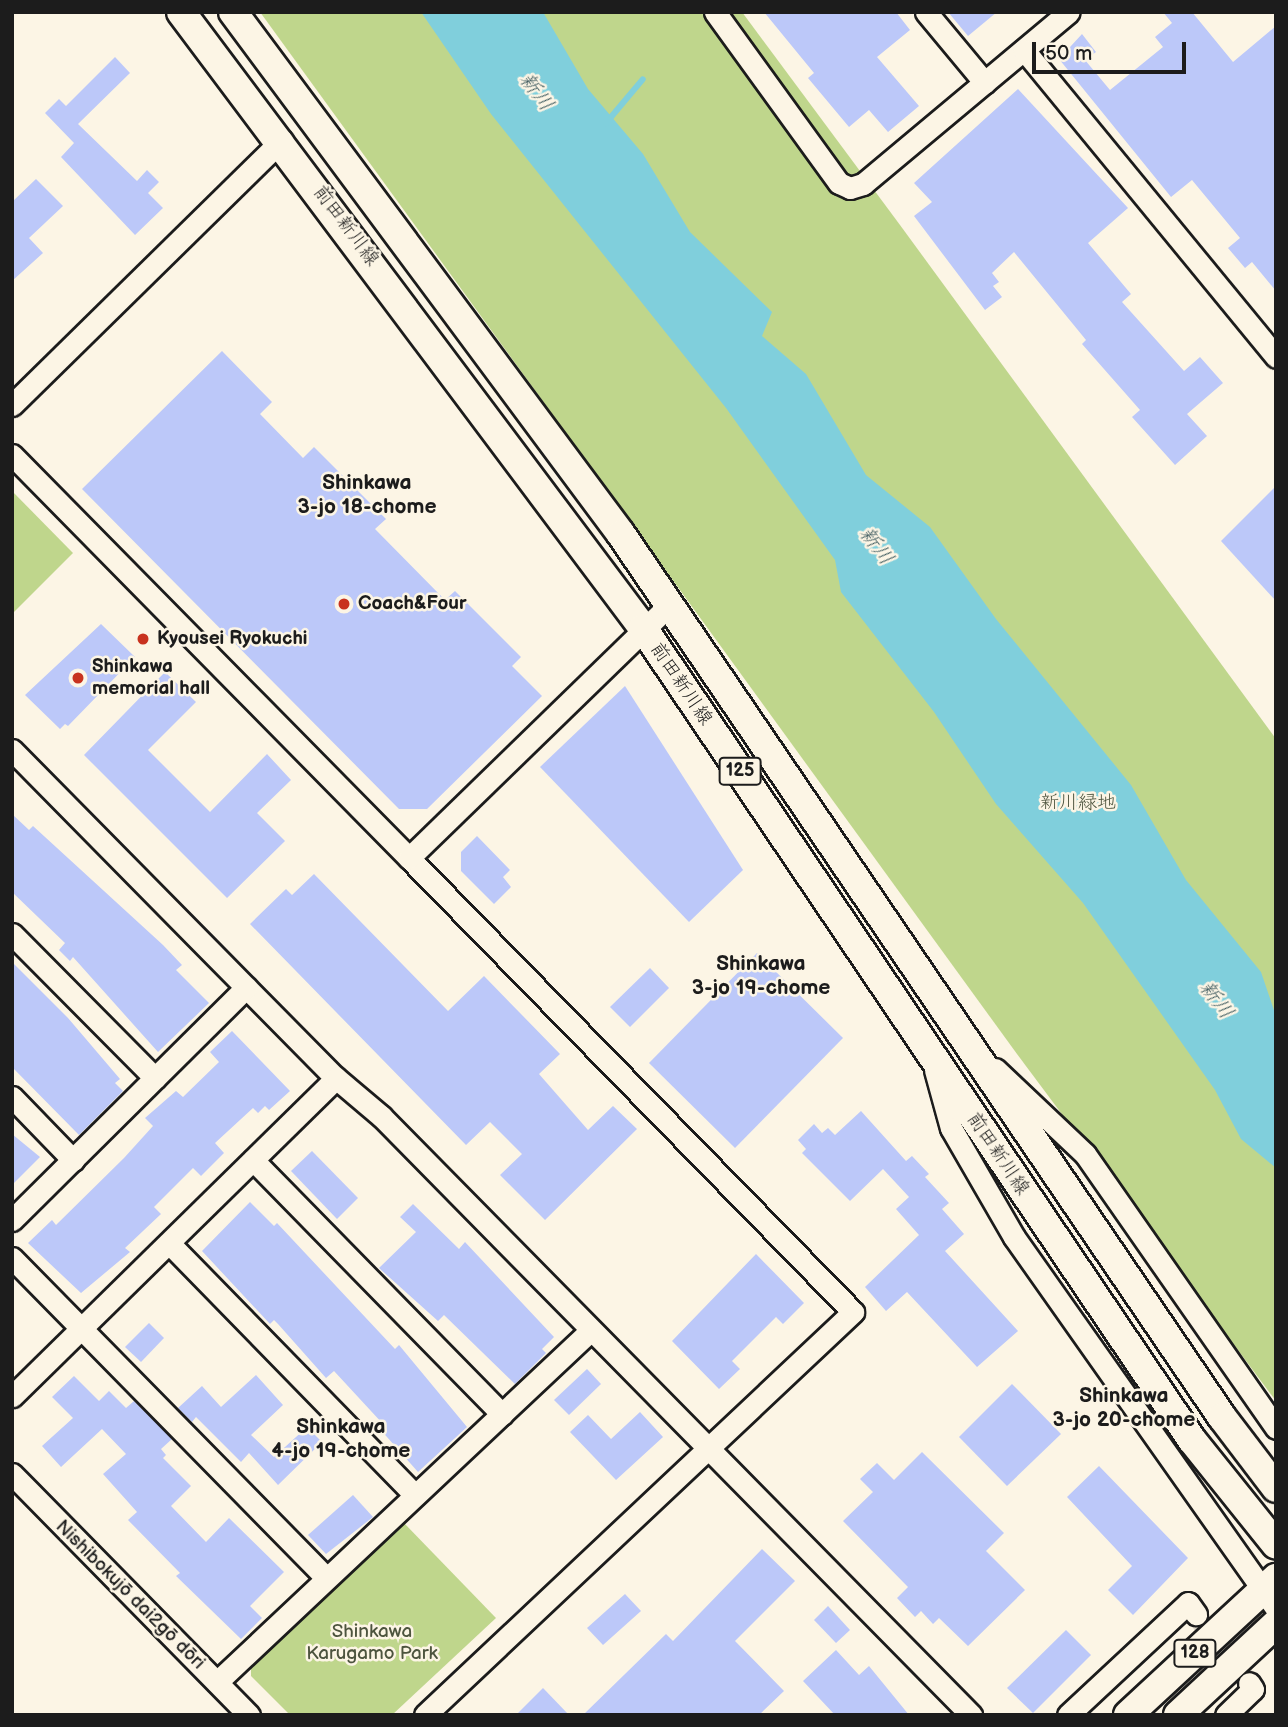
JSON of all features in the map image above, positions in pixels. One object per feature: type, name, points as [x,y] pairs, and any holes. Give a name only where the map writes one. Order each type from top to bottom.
[{"type":"main road","name":"前田新川線","points":[[181,12],[282,140],[643,628],[1192,1440],[1276,1545]]},
{"type":"main road","name":"前田新川線","points":[[233,12],[669,605],[1222,1417],[1276,1488]]},
{"type":"main road","name":"128","points":[[1128,1715],[1271,1592]]},
{"type":"main road","name":"128","points":[[1178,1715],[1276,1624]]},
{"type":"street","points":[[715,12],[839,183],[850,188],[863,184],[1069,12]]},
{"type":"street","points":[[926,12],[985,83]]},
{"type":"street","points":[[1024,50],[1276,357]]},
{"type":"street","points":[[12,405],[282,140]]},
{"type":"street","points":[[12,455],[852,1312],[425,1715]]},
{"type":"street","points":[[409,858],[669,605]]},
{"type":"street","points":[[12,750],[336,1078],[381,1116],[971,1715]]},
{"type":"street","points":[[12,934],[155,1079]]},
{"type":"street","points":[[12,1220],[246,988]]},
{"type":"street","points":[[968,1044],[1085,1154],[1276,1429]]},
{"type":"street","points":[[930,1054],[951,1128],[1014,1237],[1271,1592]]},
{"type":"street","points":[[12,1396],[336,1078]]},
{"type":"street","points":[[12,1097],[73,1160]]},
{"type":"street","points":[[253,1160],[502,1414]]},
{"type":"street","points":[[169,1242],[415,1495]]},
{"type":"street","points":[[12,1258],[83,1327],[326,1577]]},
{"type":"street","points":[[217,1682],[590,1331]]},
{"type":"street","name":"Nishibokujō dai2gō dōri","points":[[12,1475],[249,1715]]},
{"type":"street","points":[[1068,1715],[1188,1603],[1196,1614]]},
{"type":"street","points":[[1226,1715],[1253,1689],[1249,1683]]},
{"type":"green space","name":"新川緑地","points":[[260,12],[742,12],[1276,739],[1276,1401],[1017,1054]]},
{"type":"green space","points":[[12,491],[73,553],[12,614]]},
{"type":"green space","name":"Shinkawa Karugamo Park","points":[[404,1523],[496,1618],[392,1715],[290,1715],[251,1676],[251,1666]]},
{"type":"water","name":"新川","points":[[421,12],[543,12],[588,89],[643,154],[690,232],[772,312],[762,336],[806,374],[866,475],[930,527],[996,619],[1131,785],[1186,880],[1261,972],[1276,1016],[1276,1168],[1241,1139],[1215,1090],[1083,903],[996,804],[934,712],[841,592],[835,560],[726,408],[491,114]]},
{"type":"building","points":[[764,12],[896,12],[910,30],[877,57],[919,106],[888,132],[869,110],[849,127],[808,78],[814,73]]},
{"type":"building","points":[[948,12],[997,12],[968,36]]},
{"type":"building","points":[[1163,12],[1192,12],[1233,62],[1276,26],[1276,291],[1252,262],[1245,268],[1228,248],[1240,238],[1192,180],[1171,197],[1059,59],[1082,34],[1096,52],[1085,60],[1110,90],[1163,47],[1155,37],[1172,23]]},
{"type":"building","points":[[115,57],[130,73],[78,124],[137,181],[147,170],[159,182],[148,193],[163,208],[135,235],[61,157],[74,143],[45,113],[59,99],[66,106]]},
{"type":"building","points":[[1018,89],[1128,208],[1088,243],[1131,294],[1122,302],[1184,371],[1200,357],[1223,383],[1187,414],[1207,436],[1175,465],[1132,417],[1140,410],[1082,344],[1086,340],[1014,252],[992,273],[999,282],[993,286],[1002,297],[985,310],[914,216],[932,202],[914,183]]},
{"type":"building","points":[[36,179],[63,206],[29,238],[43,253],[12,281],[12,202]]},
{"type":"building","points":[[222,351],[272,402],[260,414],[303,458],[314,447],[386,519],[375,529],[445,600],[455,591],[521,657],[512,666],[542,696],[427,809],[399,809],[82,489]]},
{"type":"building","points":[[1276,486],[1276,601],[1221,541]]},
{"type":"building","name":"Shinkawa memorial hall","points":[[101,624],[135,657],[68,726],[65,724],[60,729],[25,695]]},
{"type":"building","points":[[165,672],[196,702],[148,750],[210,812],[267,754],[291,780],[257,813],[285,841],[227,898],[84,755]]},
{"type":"building","points":[[625,686],[743,870],[689,922],[540,767]]},
{"type":"building","points":[[12,814],[29,830],[33,826],[163,945],[182,965],[176,970],[209,1003],[158,1052],[73,957],[70,961],[59,950],[65,943],[12,892]]},
{"type":"building","points":[[477,836],[510,870],[503,877],[511,887],[494,904],[461,871],[461,852]]},
{"type":"building","points":[[314,874],[448,1011],[484,976],[560,1054],[539,1074],[588,1130],[613,1106],[637,1129],[545,1220],[500,1175],[522,1154],[490,1122],[466,1145],[250,924],[286,889],[292,895]]},
{"type":"building","points":[[757,953],[843,1038],[735,1148],[649,1063]]},
{"type":"building","points":[[12,962],[68,1018],[120,1079],[115,1083],[123,1091],[79,1135],[12,1067]]},
{"type":"building","points":[[650,968],[669,988],[630,1027],[610,1007]]},
{"type":"building","points":[[232,1031],[290,1091],[269,1110],[265,1106],[258,1113],[253,1108],[215,1143],[224,1153],[201,1176],[193,1168],[154,1207],[161,1214],[125,1248],[130,1252],[81,1293],[28,1243],[52,1220],[56,1225],[124,1158],[153,1126],[145,1118],[176,1091],[183,1097],[219,1062],[210,1052]]},
{"type":"building","points":[[861,1111],[906,1161],[912,1156],[929,1174],[925,1177],[949,1203],[942,1209],[964,1234],[945,1251],[1018,1331],[977,1367],[907,1292],[886,1311],[865,1287],[919,1235],[896,1209],[909,1197],[883,1169],[850,1201],[802,1153],[806,1149],[798,1140],[814,1124],[822,1133],[828,1128],[835,1135]]},
{"type":"building","points":[[12,1134],[40,1157],[12,1185]]},
{"type":"building","points":[[312,1151],[358,1198],[337,1219],[291,1171]]},
{"type":"building","points":[[250,1202],[274,1226],[277,1223],[395,1349],[399,1345],[467,1427],[418,1472],[379,1428],[383,1424],[334,1371],[326,1378],[278,1324],[274,1320],[270,1324],[202,1251]]},
{"type":"building","points":[[413,1204],[459,1249],[465,1242],[554,1337],[542,1349],[546,1353],[515,1384],[444,1315],[438,1321],[379,1268],[416,1232],[400,1217]]},
{"type":"building","points":[[756,1254],[804,1303],[783,1324],[776,1317],[732,1361],[740,1369],[719,1389],[672,1341]]},
{"type":"building","points":[[149,1323],[164,1338],[141,1362],[125,1347]]},
{"type":"building","points":[[587,1369],[601,1384],[569,1415],[554,1400]]},
{"type":"building","points":[[256,1375],[283,1405],[251,1435],[274,1457],[307,1427],[322,1442],[278,1485],[249,1453],[241,1462],[196,1417],[192,1422],[178,1408],[202,1386],[221,1407]]},
{"type":"building","points":[[74,1376],[99,1401],[109,1391],[126,1408],[134,1401],[172,1439],[161,1449],[166,1455],[163,1458],[191,1486],[171,1506],[206,1542],[229,1518],[284,1572],[250,1606],[262,1618],[241,1639],[176,1576],[180,1573],[128,1520],[137,1512],[103,1474],[126,1454],[102,1429],[61,1467],[42,1446],[73,1418],[52,1397]]},
{"type":"building","points":[[1012,1384],[1061,1434],[1007,1486],[959,1437]]},
{"type":"building","points":[[640,1412],[663,1437],[616,1480],[570,1432],[588,1415],[611,1439]]},
{"type":"building","points":[[922,1452],[1004,1533],[986,1551],[1025,1590],[968,1646],[939,1618],[933,1624],[921,1611],[915,1617],[897,1598],[908,1587],[843,1521],[873,1492],[860,1479],[877,1463],[894,1480]]},
{"type":"building","points":[[1099,1466],[1188,1558],[1133,1615],[1108,1590],[1132,1566],[1067,1497]]},
{"type":"building","points":[[353,1495],[373,1517],[326,1554],[308,1535]]},
{"type":"building","points":[[762,1549],[795,1581],[735,1641],[784,1691],[759,1715],[583,1715],[666,1634],[673,1641]]},
{"type":"building","points":[[625,1594],[641,1611],[603,1645],[587,1628]]},
{"type":"building","points":[[828,1606],[850,1630],[836,1643],[814,1620]]},
{"type":"building","points":[[1066,1630],[1091,1655],[1033,1713],[1007,1688]]},
{"type":"building","points":[[836,1650],[859,1675],[869,1666],[909,1715],[835,1715],[803,1681]]},
{"type":"building","points":[[543,1688],[569,1715],[516,1715]]},
{"type":"waterway","points":[[606,123],[643,79]]},
{"type":"tunnel","points":[[1196,1614],[1249,1683]]},
{"type":"place","name":"Coach&Four","points":[[344,604]]},
{"type":"place","name":"Kyousei Ryokuchi","points":[[143,639]]},
{"type":"place","name":"Shinkawa memorial hall","points":[[78,678]]},
{"type":"district","name":"Shinkawa 3-jo 18-chome","points":[[367,495]]},
{"type":"district","name":"Shinkawa 3-jo 19-chome","points":[[761,976]]},
{"type":"district","name":"Shinkawa 3-jo 20-chome","points":[[1124,1408]]},
{"type":"district","name":"Shinkawa 4-jo 19-chome","points":[[341,1439]]}]
